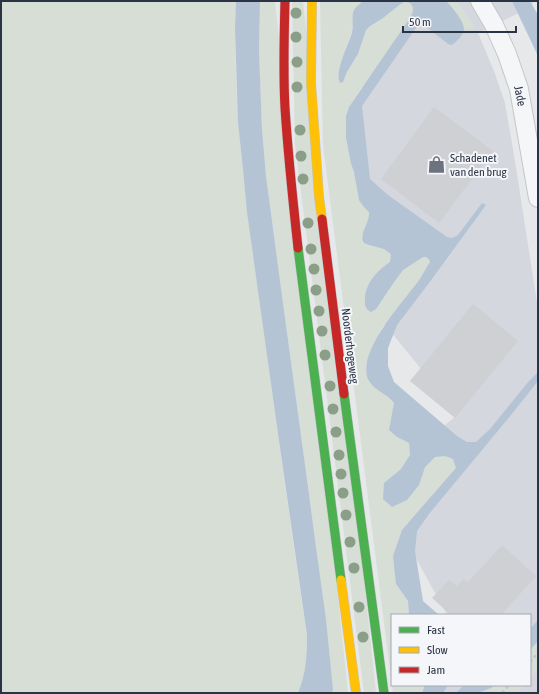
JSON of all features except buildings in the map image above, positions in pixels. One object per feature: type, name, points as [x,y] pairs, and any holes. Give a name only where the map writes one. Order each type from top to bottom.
[{"type":"main road","points":[[285,1],[285,107],[293,206],[356,693]]},
{"type":"main road","name":"Noorderhogeweg","points":[[312,1],[311,83],[319,197],[384,693]]},
{"type":"street","name":"Jade","points":[[480,1],[494,25],[507,54],[519,89],[538,198]]},
{"type":"path","points":[[531,661],[538,653]]},
{"type":"shaded area","points":[[1,1],[236,1],[236,80],[246,199],[307,635],[306,664],[298,693],[1,693]]},
{"type":"shaded area","points":[[260,1],[275,1],[348,693],[332,693],[326,619],[266,176],[262,129],[259,51]]},
{"type":"shaded area","points":[[292,1],[303,1],[376,693],[364,693],[295,144]]},
{"type":"shaded area","points":[[320,1],[363,1],[357,6],[352,30],[342,61],[343,82],[358,54],[366,30],[402,2],[410,3],[412,5],[412,11],[408,21],[354,99],[346,116],[346,138],[351,164],[363,206],[369,212],[369,219],[366,224],[366,244],[384,249],[391,254],[390,262],[381,269],[376,309],[403,270],[423,257],[429,259],[430,262],[418,282],[382,328],[366,364],[366,373],[394,403],[393,413],[397,437],[409,443],[410,455],[401,469],[384,483],[419,485],[425,467],[435,457],[445,456],[453,459],[456,468],[413,517],[396,584],[408,601],[409,614],[391,614],[391,677],[323,145]]},
{"type":"shaded area","points":[[365,1],[534,1],[529,8],[478,33],[494,71],[505,103],[538,309],[538,693],[437,693],[448,686],[531,686],[531,614],[446,614],[394,518],[399,465],[458,414],[373,310],[360,171]]},
{"type":"shaded area","points":[[446,1],[457,1],[475,28],[464,29],[457,14]]},
{"type":"shaded area","points":[[538,641],[538,670],[531,678],[531,649]]},
{"type":"shaded area","points":[[392,686],[425,686],[422,693],[393,693]]},
{"type":"shaded area","points":[[494,686],[524,686],[517,693],[477,693],[490,689]]},
{"type":"water","points":[[236,1],[260,1],[259,51],[262,129],[266,176],[326,619],[333,689],[332,693],[298,693],[306,664],[307,635],[247,212],[238,122],[235,29]]},
{"type":"water","points":[[363,1],[446,1],[460,18],[464,29],[458,40],[452,45],[448,44],[420,22],[362,106],[370,179],[388,195],[447,237],[452,238],[458,235],[482,203],[486,205],[397,325],[388,348],[388,366],[394,382],[457,436],[467,442],[476,442],[490,429],[538,372],[538,381],[429,514],[417,531],[415,551],[423,601],[438,614],[409,614],[408,601],[396,584],[393,556],[402,530],[456,468],[453,459],[445,456],[435,457],[425,467],[419,485],[407,500],[392,507],[383,499],[384,483],[401,469],[410,455],[409,443],[397,437],[389,430],[394,403],[369,381],[366,370],[368,358],[382,330],[391,316],[419,281],[430,262],[429,259],[423,257],[403,270],[376,309],[371,312],[367,309],[365,305],[365,295],[369,284],[376,274],[390,262],[391,254],[384,249],[363,242],[362,238],[369,212],[359,200],[346,138],[346,116],[349,107],[409,20],[413,9],[412,5],[408,2],[404,2],[366,30],[358,54],[343,82],[340,83],[340,65],[352,32],[353,12]]},
{"type":"water","points":[[512,1],[530,1],[538,15],[538,56]]},
{"type":"water","points":[[538,620],[538,641],[531,649],[531,628]]},
{"type":"water","points":[[425,686],[447,686],[443,693],[422,693]]},
{"type":"water","points":[[463,686],[493,686],[486,690],[471,693],[456,693]]},
{"type":"traffic: fast","points":[[298,248],[341,580]]},
{"type":"traffic: fast","points":[[344,394],[384,693]]},
{"type":"traffic: slow","points":[[312,1],[311,83],[319,197],[322,219]]},
{"type":"traffic: slow","points":[[341,580],[356,693]]},
{"type":"traffic: jam","points":[[285,1],[285,108],[298,248]]},
{"type":"traffic: jam","points":[[322,219],[344,394]]},
{"type":"place","name":"Schadenet van den brug","points":[[437,165]]}]
